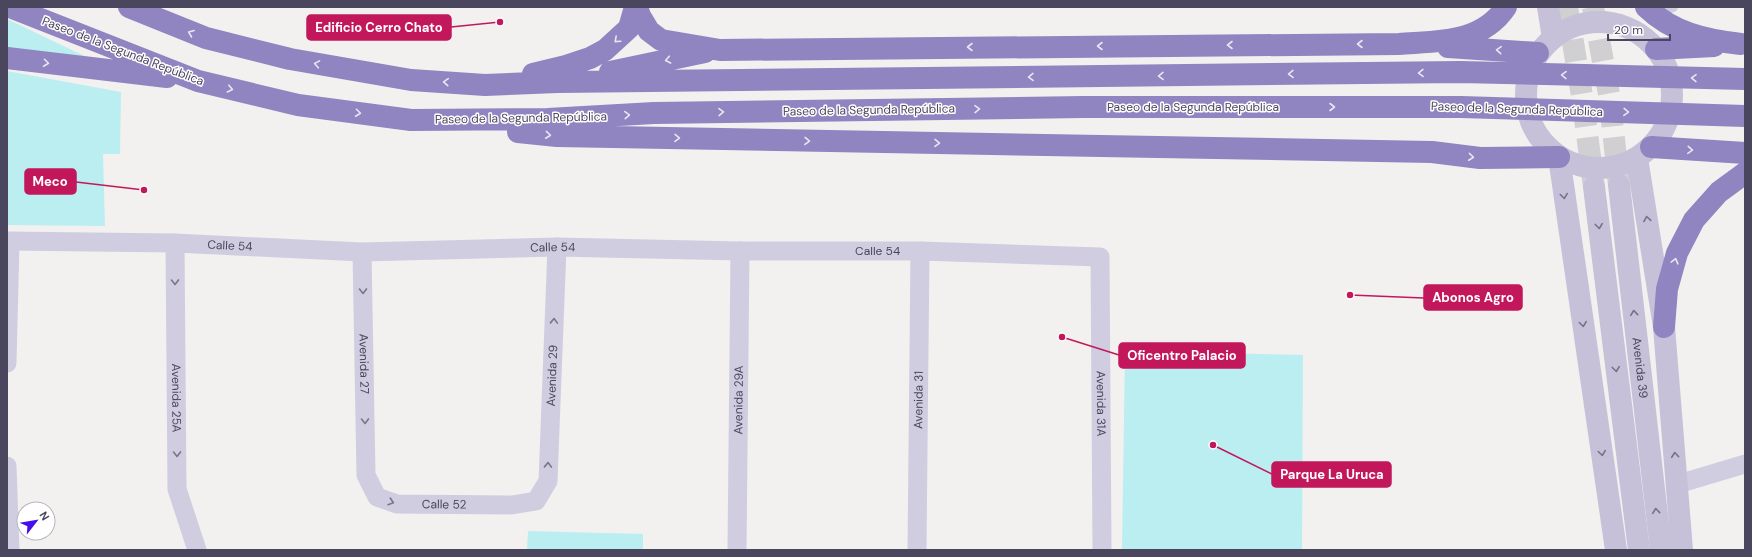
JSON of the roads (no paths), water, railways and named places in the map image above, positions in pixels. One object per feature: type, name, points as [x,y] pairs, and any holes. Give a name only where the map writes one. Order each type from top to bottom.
[{"type":"highway","name":"Paseo de la Segunda República","points":[[10,7],[198,81],[298,105],[411,120],[548,120],[654,113],[1083,107],[1461,107],[1741,116]]},
{"type":"highway","points":[[129,7],[206,38],[290,59],[411,80],[485,85],[557,82],[1460,72],[1739,79]]},
{"type":"highway","points":[[485,85],[566,66],[590,58],[605,50],[629,28],[636,7]]},
{"type":"highway","points":[[636,7],[649,31],[661,40],[720,50],[1399,44],[1545,45]]},
{"type":"highway","points":[[1399,44],[1458,40],[1476,33],[1501,14],[1506,7]]},
{"type":"highway","points":[[1657,9],[1680,30],[1710,40],[1743,44]]},
{"type":"highway","points":[[1656,49],[1743,44]]},
{"type":"highway","points":[[557,82],[720,50]]},
{"type":"highway","points":[[7,58],[198,81]]},
{"type":"highway","points":[[411,120],[557,136],[1424,152],[1480,158],[1559,157]]},
{"type":"highway","points":[[1644,153],[1745,153]]},
{"type":"highway","points":[[1664,327],[1667,289],[1677,253],[1694,220],[1719,192],[1745,173]]},
{"type":"main road","points":[[1545,45],[1548,7]]},
{"type":"main road","points":[[1613,15],[1644,37],[1656,49],[1667,68],[1672,88],[1671,110],[1664,130],[1644,153],[1618,166],[1598,169],[1577,166],[1559,157],[1539,139],[1529,117],[1525,92],[1530,68],[1545,45],[1571,26],[1593,22],[1613,15]]},
{"type":"main road","points":[[1644,153],[1664,327],[1678,484],[1682,550]]},
{"type":"main road","points":[[1559,157],[1616,550]]},
{"type":"main road","name":"Avenida 39","points":[[1619,185],[1661,550]]},
{"type":"main road","name":"Avenida 39","points":[[1594,187],[1639,550]]},
{"type":"street","name":"Calle 54","points":[[8,242],[175,243],[362,252],[557,247],[740,251],[920,251],[1100,257]]},
{"type":"street","points":[[7,363],[8,242]]},
{"type":"street","name":"Avenida 25A","points":[[175,243],[177,489],[197,550]]},
{"type":"street","name":"Avenida 29","points":[[536,501],[548,481],[557,247]]},
{"type":"street","name":"Avenida 29A","points":[[737,550],[740,251]]},
{"type":"street","name":"Avenida 31","points":[[916,550],[920,251]]},
{"type":"street","name":"Avenida 27","points":[[362,252],[366,475]]},
{"type":"street","name":"Avenida 31A","points":[[1100,257],[1102,550]]},
{"type":"street","points":[[1678,484],[1745,464]]},
{"type":"street","points":[[7,466],[10,550]]},
{"type":"street","name":"Calle 52","points":[[366,475],[377,497],[397,504],[512,505],[536,501]]},
{"type":"tunnel","points":[[1567,7],[1582,96],[1594,187]]},
{"type":"tunnel","points":[[1593,7],[1609,94],[1619,185]]},
{"type":"place","name":"Edificio Cerro Chato","points":[[500,22]]},
{"type":"place","name":"Meco","points":[[144,190]]},
{"type":"place","name":"Abonos Agro","points":[[1350,295]]},
{"type":"place","name":"Oficentro Palacio","points":[[1062,337]]},
{"type":"place","name":"Parque La Uruca","points":[[1213,445]]}]
